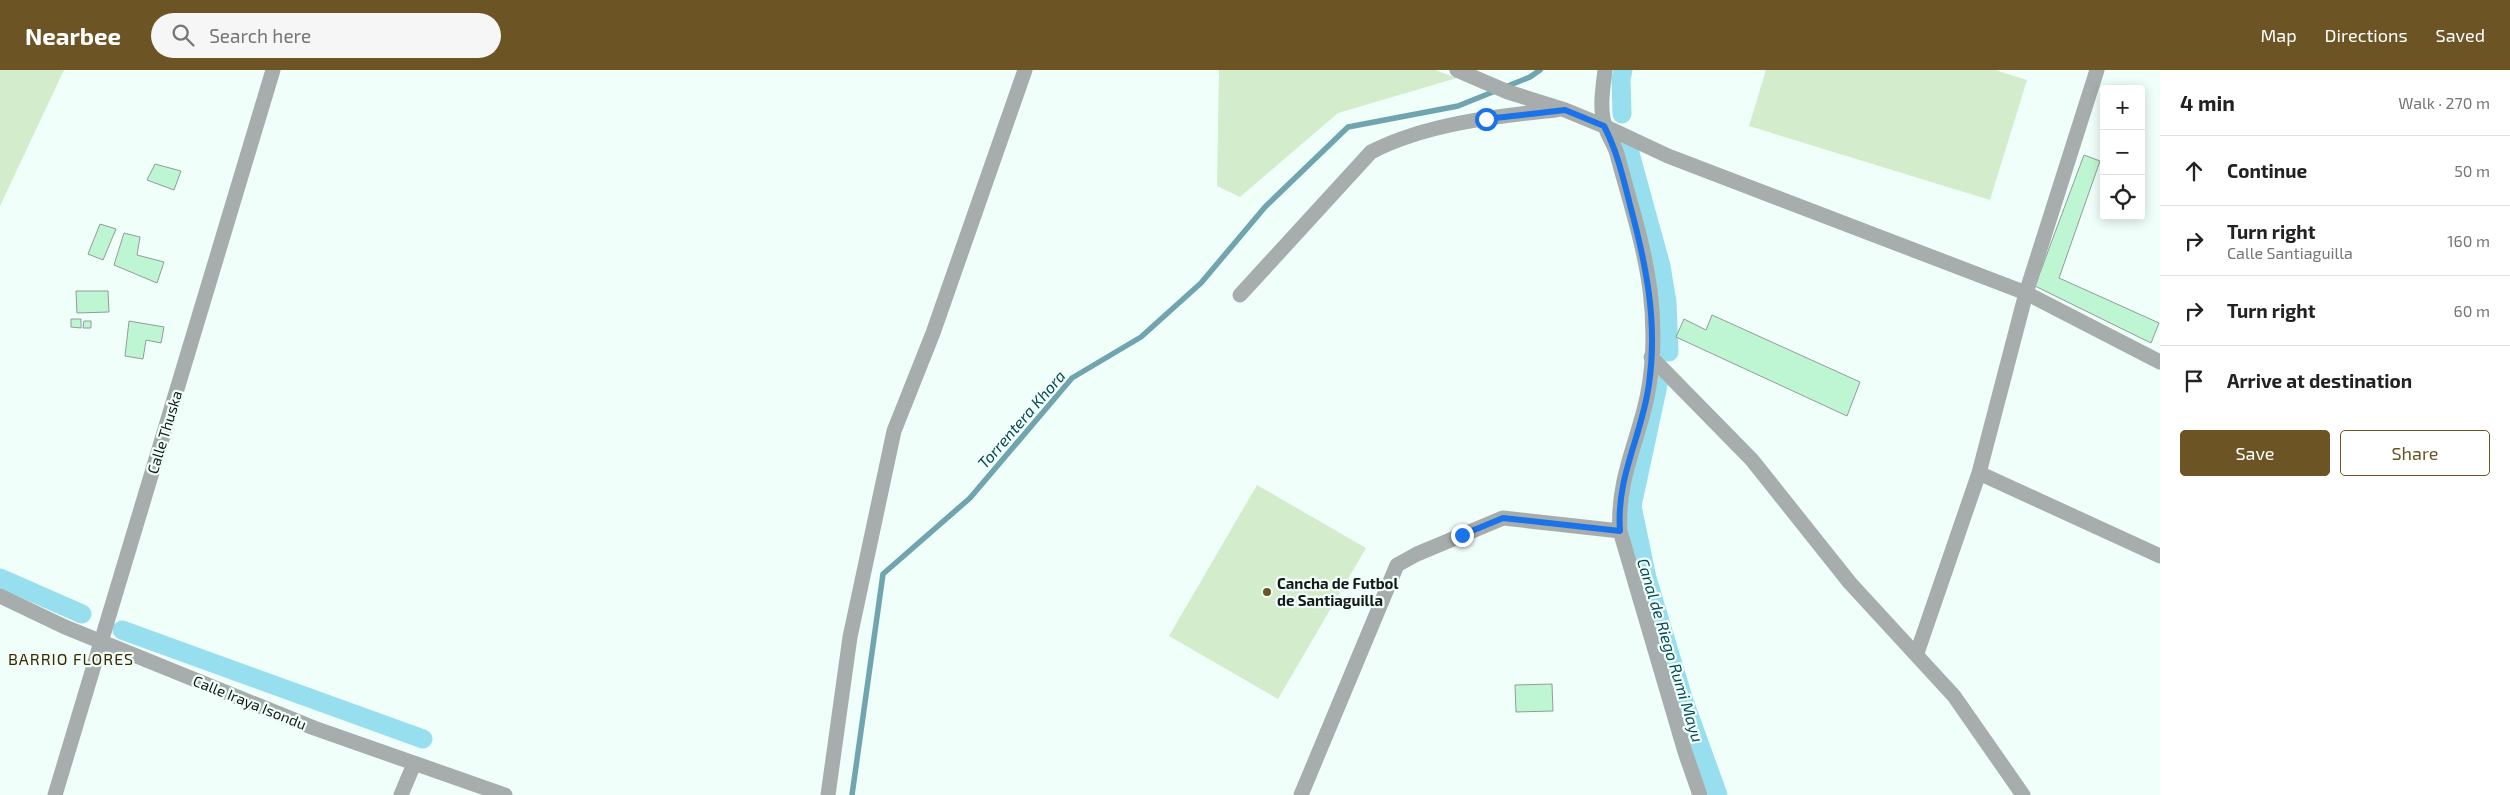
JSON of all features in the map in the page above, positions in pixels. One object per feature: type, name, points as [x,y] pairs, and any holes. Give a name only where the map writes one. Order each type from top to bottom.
[{"type":"street","name":"Calle Thuska","points":[[55,795],[273,70]]},
{"type":"street","points":[[828,795],[850,637],[894,431],[933,334],[1025,70]]},
{"type":"street","points":[[1457,70],[1508,92],[1565,110],[1668,156],[2026,292],[2160,362]]},
{"type":"street","points":[[1605,70],[1602,92],[1604,126],[1615,147],[1644,254],[1650,290],[1651,357],[1644,409],[1622,484],[1618,507],[1620,531],[1700,795]]},
{"type":"street","points":[[1917,654],[1979,472],[2026,292],[2097,70]]},
{"type":"street","points":[[1240,295],[1371,152],[1397,139],[1486,119],[1565,110]]},
{"type":"street","points":[[1651,357],[1752,460],[1850,583],[1954,696],[2023,795]]},
{"type":"street","points":[[1979,472],[2160,556]]},
{"type":"street","points":[[1301,795],[1396,565],[1417,554],[1503,518],[1620,531]]},
{"type":"street","name":"Calle Iraya Isondu","points":[[0,596],[65,627],[314,728],[505,795]]},
{"type":"street","points":[[401,795],[414,764]]},
{"type":"green space","points":[[0,70],[64,70],[0,206]]},
{"type":"green space","points":[[1219,70],[1435,70],[1457,78],[1338,113],[1240,197],[1217,186]]},
{"type":"green space","points":[[1766,70],[1995,70],[2027,80],[1990,200],[1749,126]]},
{"type":"green space","name":"Cancha de Futbol de Santiaguilla","points":[[1257,485],[1366,548],[1278,699],[1169,636]]},
{"type":"building","points":[[2084,155],[2100,161],[2059,278],[2159,323],[2151,343],[2035,286]]},
{"type":"building","points":[[155,164],[181,171],[174,190],[147,180]]},
{"type":"building","points":[[100,224],[116,229],[103,260],[88,254]]},
{"type":"building","points":[[124,233],[140,237],[137,255],[164,262],[157,283],[114,265]]},
{"type":"building","points":[[76,291],[108,291],[109,312],[77,313]]},
{"type":"building","points":[[1712,315],[1860,382],[1847,416],[1676,337],[1684,319],[1706,330]]},
{"type":"building","points":[[71,319],[81,319],[81,328],[71,327]]},
{"type":"building","points":[[84,321],[91,321],[91,328],[83,328]]},
{"type":"building","points":[[129,321],[164,327],[161,343],[146,340],[143,359],[125,356]]},
{"type":"building","points":[[1552,684],[1553,711],[1516,712],[1515,685]]},
{"type":"waterway","name":"Torrentera Khora","points":[[852,795],[883,574],[970,498],[1072,378],[1141,337],[1201,283],[1265,207],[1348,127],[1458,106],[1530,77],[1540,70]]},
{"type":"waterway","name":"Canal de Riego Rumi Mayu","points":[[1622,114],[1621,79],[1623,70]]},
{"type":"waterway","name":"Canal de Riego Rumi Mayu","points":[[1628,146],[1661,266],[1667,302],[1669,352]]},
{"type":"waterway","name":"Canal de Riego Rumi Mayu","points":[[1658,385],[1632,506],[1647,578],[1684,701],[1718,795]]},
{"type":"waterway","points":[[0,578],[82,614]]},
{"type":"waterway","points":[[122,630],[423,739]]},
{"type":"place","name":"Cancha de Futbol de Santiaguilla","points":[[1267,592]]},
{"type":"district","name":"BARRIO FLORES","points":[[71,658]]},
{"type":"route","points":[[1462,535],[1503,518],[1620,531],[1618,507],[1622,484],[1644,409],[1649,384],[1651,357],[1652,321],[1650,290],[1644,254],[1615,147],[1604,126],[1565,110],[1525,113],[1486,119]]}]
